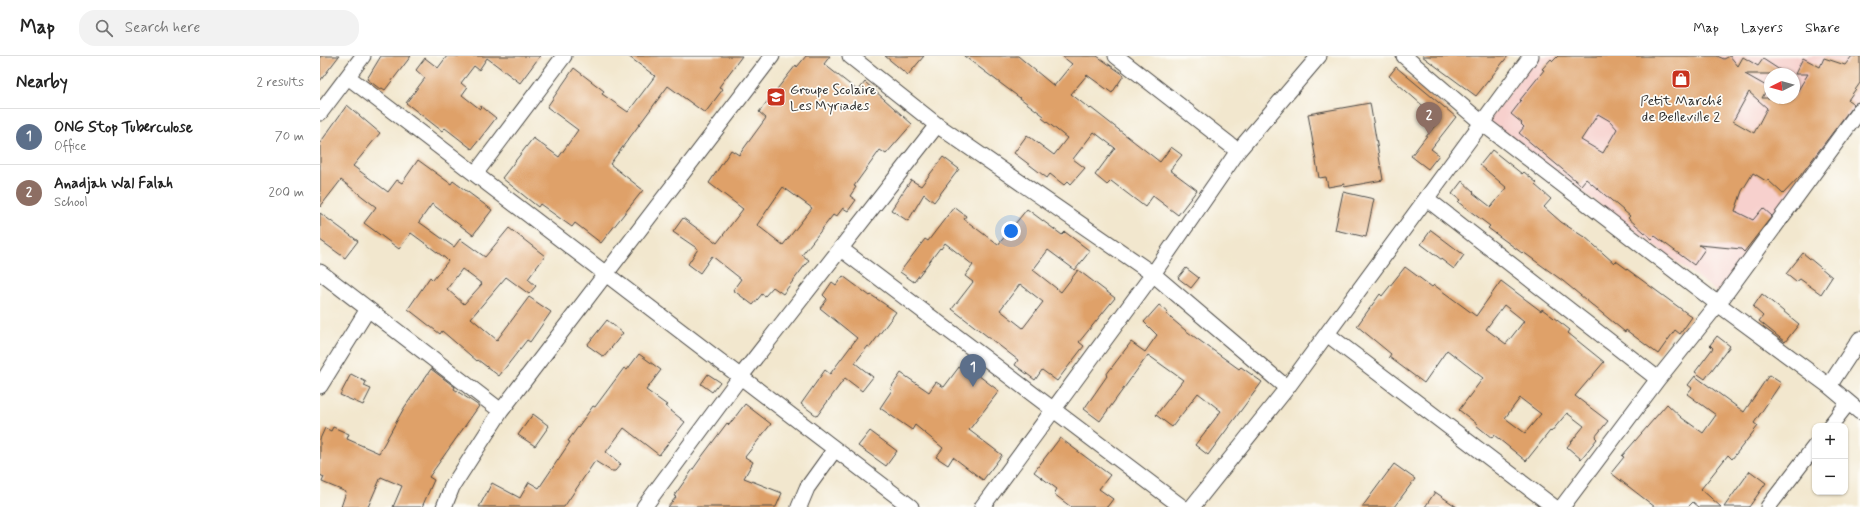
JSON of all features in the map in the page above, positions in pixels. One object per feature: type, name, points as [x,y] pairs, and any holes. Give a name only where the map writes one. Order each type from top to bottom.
[{"type":"street","points":[[320,113],[363,56]]},
{"type":"street","points":[[475,174],[564,56]]},
{"type":"street","points":[[444,507],[452,487],[501,411],[772,56]]},
{"type":"street","points":[[850,56],[938,125],[1153,274],[1287,388]]},
{"type":"street","points":[[1116,56],[1238,151]]},
{"type":"street","points":[[982,507],[1054,411],[1153,274],[1238,151],[1319,56]]},
{"type":"street","points":[[1404,56],[1482,122],[1718,304],[1829,386],[1860,412]]},
{"type":"street","points":[[1192,507],[1287,388],[1531,56]]},
{"type":"street","points":[[348,77],[911,507]]},
{"type":"street","points":[[1562,507],[1658,379],[1718,304],[1860,110]]},
{"type":"street","points":[[644,507],[741,376],[938,125]]},
{"type":"street","points":[[1427,199],[1658,379]]},
{"type":"street","points":[[841,249],[1182,507]]},
{"type":"street","points":[[320,272],[501,411]]},
{"type":"street","points":[[320,386],[368,310]]},
{"type":"street","points":[[1327,334],[1554,507]]},
{"type":"street","points":[[1829,386],[1860,339]]},
{"type":"street","points":[[1832,423],[1848,403]]},
{"type":"street","points":[[799,507],[807,488],[835,449]]},
{"type":"street","points":[[1768,507],[1812,450]]},
{"type":"shaded area","points":[[1536,56],[1860,56],[1860,102],[1718,293],[1488,121]]},
{"type":"building","points":[[320,56],[339,56],[320,81]]},
{"type":"building","points":[[381,56],[411,56],[385,90],[382,88],[380,89],[367,79]]},
{"type":"building","points":[[447,56],[540,56],[520,83],[487,58],[479,70],[474,66],[461,83],[467,88],[462,95],[480,109],[481,106],[496,118],[472,149],[445,128],[442,131],[406,103],[425,78],[416,70],[425,58],[438,68]]},
{"type":"building","points":[[628,56],[742,56],[719,87],[723,89],[705,113],[668,86],[610,164],[643,190],[601,243],[575,223],[572,227],[540,204],[538,207],[502,178],[533,138],[559,157],[578,130],[547,107],[574,68],[604,91],[602,94],[628,112],[655,76]]},
{"type":"building","points":[[806,56],[830,56],[824,64],[858,91],[865,82],[912,124],[886,154],[880,150],[854,186],[856,187],[850,196],[856,200],[848,211],[843,208],[836,217],[833,215],[802,255],[809,260],[783,294],[773,287],[765,296],[762,294],[753,305],[733,290],[741,279],[712,256],[700,273],[688,264],[698,249],[673,232],[683,218],[717,243],[743,209],[709,183],[731,150],[739,155],[766,118],[759,112],[796,65],[797,67]],"holes":[[[783,187],[812,208],[783,245],[757,225]]]},
{"type":"building","points":[[885,56],[924,56],[908,75]]},
{"type":"building","points":[[964,56],[1018,56],[1054,86],[1072,64],[1062,56],[1097,56],[1124,75],[1112,93],[1087,75],[1071,94],[1160,162],[1171,147],[1182,155],[1170,170],[1197,190],[1178,215],[1153,196],[1145,207],[1111,181],[1107,185],[1095,175],[1115,148],[1094,132],[1073,159],[1085,168],[1071,184],[1068,181],[1064,185],[1050,174],[1047,178],[1014,153],[1027,135],[1054,155],[1067,138],[1042,118],[1044,116]]},
{"type":"building","points":[[1422,56],[1508,56],[1476,96]]},
{"type":"building","points":[[1558,56],[1717,56],[1724,59],[1730,56],[1738,66],[1743,57],[1758,66],[1763,59],[1777,68],[1764,68],[1764,74],[1745,74],[1764,85],[1764,94],[1762,98],[1764,98],[1764,104],[1800,104],[1800,87],[1808,74],[1800,74],[1800,68],[1798,68],[1803,58],[1820,67],[1824,58],[1845,65],[1852,56],[1860,56],[1860,83],[1848,100],[1854,104],[1800,176],[1783,194],[1768,180],[1766,181],[1753,173],[1742,191],[1735,211],[1753,220],[1763,208],[1772,216],[1744,252],[1741,249],[1699,245],[1705,249],[1694,265],[1655,236],[1652,239],[1628,218],[1630,216],[1586,179],[1581,185],[1519,133],[1524,127],[1521,124],[1522,123],[1511,114],[1521,101],[1520,100],[1544,70],[1542,69],[1551,59],[1553,61]],"holes":[[[1749,92],[1767,108],[1754,133],[1733,121]],[[1598,114],[1610,121],[1617,129],[1603,153],[1581,140]]]},
{"type":"building","points":[[1396,67],[1456,117],[1431,149],[1439,155],[1428,169],[1411,156],[1439,120],[1389,76]]},
{"type":"building","points":[[1370,103],[1383,180],[1344,187],[1345,184],[1328,187],[1326,177],[1319,178],[1308,114]]},
{"type":"building","points":[[347,105],[380,133],[353,166],[388,192],[397,180],[402,183],[418,160],[451,184],[453,181],[492,210],[473,235],[432,204],[419,222],[454,247],[460,239],[485,257],[509,228],[545,256],[528,279],[536,286],[529,294],[506,277],[471,318],[497,340],[529,297],[551,312],[530,342],[527,340],[499,376],[478,360],[477,361],[442,331],[440,334],[408,309],[430,277],[433,280],[448,261],[445,258],[411,233],[399,249],[364,223],[376,207],[341,180],[320,207],[320,143]],"holes":[[[462,269],[482,284],[464,304],[447,289]]]},
{"type":"building","points":[[1492,150],[1522,174],[1524,172],[1537,183],[1535,185],[1551,199],[1544,207],[1561,222],[1584,236],[1614,263],[1616,261],[1692,317],[1680,334],[1675,330],[1658,354],[1626,330],[1625,332],[1563,281],[1488,228],[1490,226],[1458,202],[1460,200],[1452,194],[1462,181],[1474,192],[1473,193],[1491,207],[1507,188],[1480,165]]},
{"type":"building","points":[[943,157],[959,169],[934,202],[924,194],[908,221],[891,210],[911,180],[921,186]]},
{"type":"building","points":[[1343,192],[1374,199],[1366,237],[1335,230]]},
{"type":"building","points":[[954,207],[966,216],[964,219],[998,245],[1027,209],[1062,235],[1065,232],[1090,251],[1075,270],[1048,250],[1033,270],[1061,292],[1078,270],[1115,298],[1079,342],[1084,346],[1057,381],[1042,370],[1035,380],[1015,365],[1018,360],[952,309],[973,282],[965,276],[973,265],[945,243],[914,282],[900,272],[925,239],[928,241]],"holes":[[[1020,284],[1043,302],[1023,328],[1000,310]]]},
{"type":"building","points":[[320,213],[358,241],[345,258],[320,240]]},
{"type":"building","points":[[1431,230],[1464,255],[1454,269],[1421,244]]},
{"type":"building","points":[[1803,253],[1832,277],[1821,294],[1800,279],[1796,282],[1786,274]]},
{"type":"building","points":[[1405,267],[1432,287],[1434,285],[1476,316],[1501,281],[1541,311],[1542,309],[1565,326],[1570,330],[1568,333],[1604,362],[1575,396],[1608,421],[1595,437],[1597,439],[1581,459],[1567,447],[1584,426],[1567,413],[1551,432],[1550,431],[1526,461],[1494,435],[1492,438],[1459,410],[1483,378],[1447,350],[1424,383],[1389,357],[1391,354],[1357,326],[1380,294],[1382,296]],"holes":[[[1504,305],[1524,321],[1506,344],[1486,329]],[[1520,398],[1541,414],[1525,433],[1505,418]]]},
{"type":"building","points":[[1186,268],[1199,278],[1191,288],[1178,278]]},
{"type":"building","points":[[843,276],[870,296],[871,295],[896,312],[870,347],[868,346],[855,363],[873,377],[862,391],[845,378],[817,416],[801,404],[825,370],[830,374],[857,338],[820,308],[827,299],[823,295],[832,282],[836,285]]},
{"type":"building","points":[[1762,294],[1799,324],[1785,342],[1759,321],[1763,316],[1753,307]]},
{"type":"building","points":[[1159,305],[1168,312],[1166,314],[1185,330],[1239,369],[1241,367],[1262,382],[1208,455],[1195,445],[1221,411],[1198,393],[1172,427],[1156,415],[1183,380],[1148,355],[1100,421],[1084,409],[1107,376],[1106,375],[1131,342],[1145,352],[1157,335],[1144,322]]},
{"type":"building","points":[[607,320],[623,333],[604,357],[587,345]]},
{"type":"building","points":[[1717,336],[1730,346],[1705,379],[1695,372],[1713,348],[1710,345]]},
{"type":"building","points":[[639,354],[661,370],[646,390],[667,405],[665,406],[685,422],[659,455],[624,428],[606,452],[621,464],[615,471],[611,471],[595,461],[564,507],[479,507],[492,483],[520,498],[529,482],[539,488],[570,442],[568,441],[593,406],[595,407],[624,368],[627,370]]},
{"type":"building","points":[[962,363],[999,391],[969,430],[1002,455],[983,480],[953,457],[948,465],[936,457],[943,448],[915,425],[912,430],[880,408],[892,390],[890,389],[901,373],[929,392],[936,382],[944,387]]},
{"type":"building","points":[[431,369],[455,387],[454,389],[479,406],[429,477],[434,480],[422,507],[393,507],[402,486],[381,477],[368,507],[341,507],[346,492],[322,482],[324,477],[320,475],[320,439],[325,428],[331,431],[333,427],[349,434],[347,439],[379,453],[404,408]]},
{"type":"building","points":[[351,374],[366,382],[364,386],[371,389],[363,405],[340,395]]},
{"type":"building","points":[[708,374],[720,382],[712,392],[701,384]]},
{"type":"building","points":[[1769,375],[1781,383],[1754,423],[1758,426],[1732,459],[1728,455],[1701,489],[1721,507],[1699,507],[1693,502],[1688,507],[1655,507],[1611,473],[1624,457],[1622,456],[1667,404],[1682,418],[1703,433],[1716,415],[1687,394],[1692,388],[1688,385],[1695,376],[1744,412]]},
{"type":"building","points":[[745,404],[771,424],[745,457],[753,462],[744,478],[782,493],[776,507],[668,507],[703,455],[727,423],[729,425]]},
{"type":"building","points":[[533,414],[549,426],[535,446],[518,435]]},
{"type":"building","points":[[870,431],[897,451],[886,466],[858,446]]},
{"type":"building","points":[[1060,438],[1110,475],[1099,489],[1113,499],[1107,507],[1071,507],[1054,494],[1057,489],[1034,472]]},
{"type":"building","points":[[1394,464],[1415,479],[1394,507],[1362,507]]},
{"type":"building","points":[[1750,471],[1766,483],[1749,507],[1724,507]]},
{"type":"building","points":[[1435,492],[1457,507],[1425,507]]},
{"type":"place","name":"Petit Marché de Belleville 2","points":[[1681,79]]},
{"type":"place","name":"Groupe Scolaire Les Myriades","points":[[776,97]]},
{"type":"place","name":"Anadjah Wal Falah","points":[[1429,135]]},
{"type":"place","name":"ONG Stop Tuberculose","points":[[973,387]]}]
